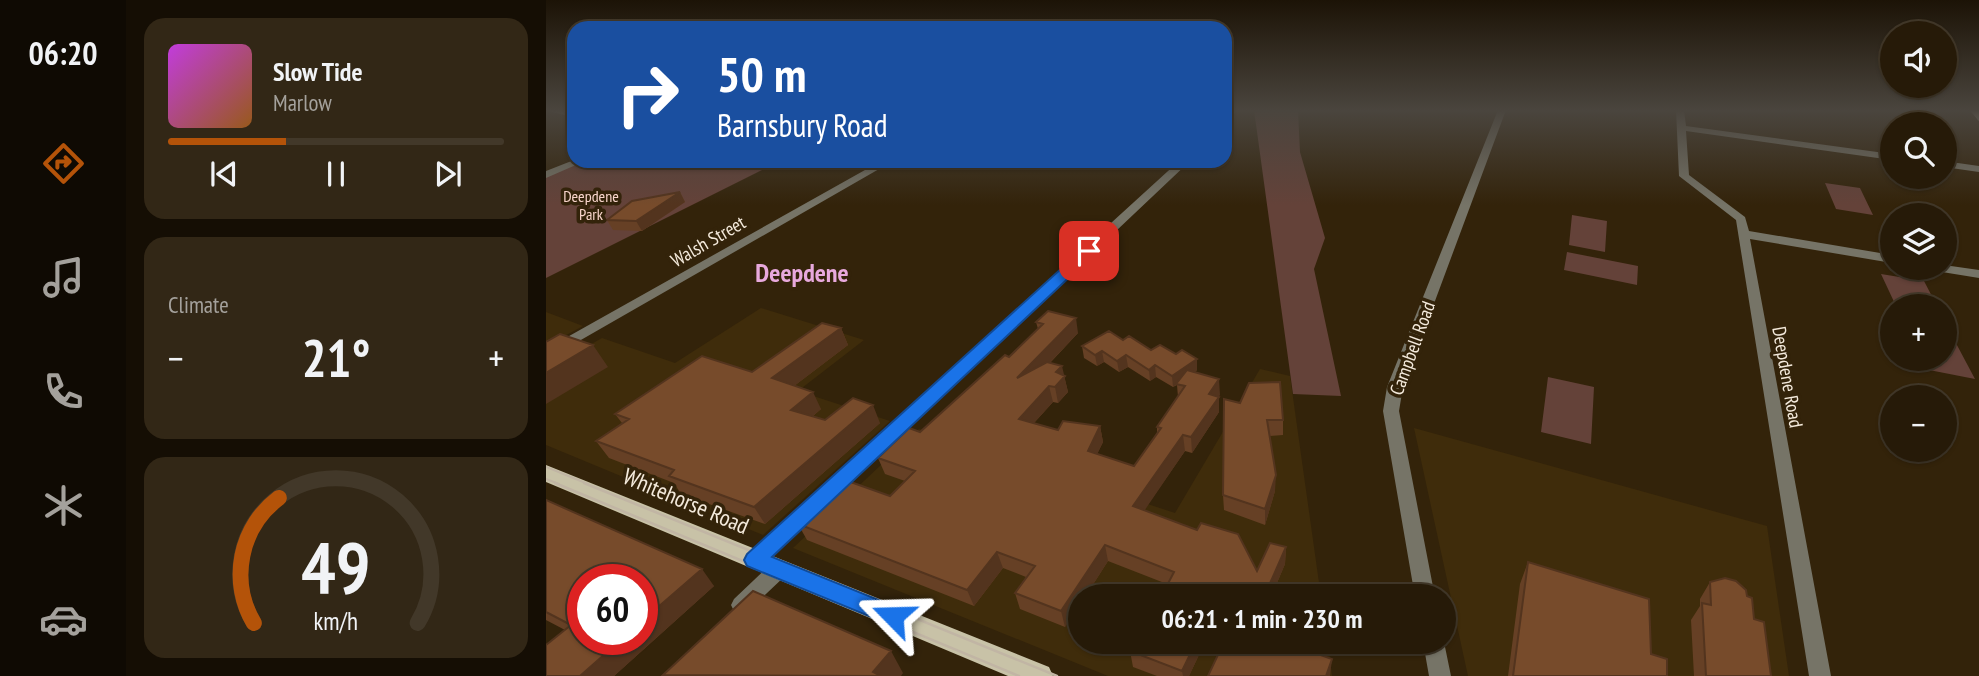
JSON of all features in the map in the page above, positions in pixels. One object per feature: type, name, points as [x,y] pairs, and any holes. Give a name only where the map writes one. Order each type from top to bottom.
[{"type":"main road","name":"Whitehorse Road","points":[[546,473],[1039,676]]},
{"type":"street","name":"Campbell Road","points":[[1422,584],[1391,411],[1395,387],[1490,142]]},
{"type":"street","name":"Deepdene Road","points":[[1682,142],[1684,176],[1741,219],[1820,676]]},
{"type":"street","points":[[1780,142],[1880,155]]},
{"type":"street","points":[[546,175],[567,166]]},
{"type":"street","points":[[1957,166],[1979,169]]},
{"type":"street","name":"Walsh Street","points":[[546,355],[876,168]]},
{"type":"street","points":[[755,560],[1177,168]]},
{"type":"street","points":[[1744,234],[1880,257]]},
{"type":"street","points":[[1957,270],[1979,274]]},
{"type":"street","points":[[723,622],[778,570]]},
{"type":"street","points":[[1435,654],[1440,676]]},
{"type":"shaded area","points":[[761,308],[864,340],[798,391],[890,421],[763,535],[546,445],[546,370],[602,338],[675,363]]},
{"type":"shaded area","points":[[546,312],[583,326],[546,346]]},
{"type":"shaded area","points":[[1260,369],[1290,376],[1319,584],[1068,584],[1068,654],[1329,654],[1332,676],[1108,676],[793,548],[919,429],[1175,513]]},
{"type":"shaded area","points":[[1414,428],[1767,526],[1789,676],[1468,676],[1456,621],[1456,584],[1448,584]]},
{"type":"green space","points":[[1258,142],[1300,142],[1300,152],[1325,238],[1314,269],[1341,396],[1293,394]]},
{"type":"green space","name":"Deepdene Park","points":[[567,166],[766,168],[546,278],[546,175]]},
{"type":"green space","points":[[1825,183],[1860,188],[1873,215],[1836,209]]},
{"type":"green space","points":[[1572,215],[1607,221],[1605,252],[1569,245]]},
{"type":"green space","points":[[1567,252],[1638,266],[1637,285],[1564,270]]},
{"type":"green space","points":[[1884,280],[1924,281],[1931,294],[1890,294]]},
{"type":"green space","points":[[1957,345],[1975,379],[1934,371],[1957,371]]},
{"type":"green space","points":[[1548,377],[1594,387],[1591,444],[1541,432]]},
{"type":"building","points":[[680,192],[636,221],[607,220],[632,201]]},
{"type":"building","points":[[1048,311],[1076,318],[1017,378],[1047,362],[1062,366],[1056,372],[1065,376],[1055,387],[1049,386],[1019,419],[1058,430],[1063,421],[1100,426],[1088,451],[1134,466],[1161,428],[1157,427],[1185,386],[1176,384],[1187,370],[1219,379],[1209,394],[1219,397],[1191,437],[1183,435],[1133,506],[1197,530],[1201,523],[1238,534],[1257,571],[1270,543],[1286,547],[1270,584],[1168,584],[1174,572],[1105,545],[1079,584],[1068,584],[1068,600],[1061,611],[1015,593],[1035,566],[997,552],[967,590],[798,524],[845,480],[890,496],[915,471],[878,458],[909,428],[920,432],[1005,355],[1009,357],[1043,324],[1036,322]]},
{"type":"building","points":[[822,323],[841,328],[772,378],[813,392],[791,410],[825,420],[853,398],[873,405],[754,507],[669,476],[674,470],[596,441],[629,419],[615,414],[702,356],[752,372]]},
{"type":"building","points":[[1109,331],[1123,340],[1129,336],[1151,350],[1160,345],[1176,354],[1182,350],[1197,359],[1172,376],[1155,365],[1149,370],[1126,355],[1117,361],[1102,351],[1095,355],[1082,346]]},
{"type":"building","points":[[560,334],[593,345],[546,373],[546,342]]},
{"type":"building","points":[[1280,382],[1283,420],[1267,420],[1276,475],[1265,509],[1223,495],[1224,399],[1240,403],[1249,383]]},
{"type":"building","points":[[546,500],[702,569],[658,607],[658,564],[567,564],[567,623],[546,612]]},
{"type":"building","points":[[1528,562],[1649,599],[1651,654],[1667,659],[1667,676],[1513,676]]},
{"type":"building","points":[[1725,578],[1736,581],[1746,590],[1747,596],[1752,598],[1754,619],[1764,622],[1771,676],[1706,676],[1702,603],[1711,605],[1710,582]]},
{"type":"building","points":[[753,591],[891,651],[873,672],[881,676],[663,675]]},
{"type":"building","points":[[567,628],[567,655],[604,655],[580,676],[546,676],[546,645]]},
{"type":"building","points":[[1138,654],[1190,654],[1182,671]]},
{"type":"building","points":[[1218,654],[1318,654],[1332,659],[1326,676],[1208,676]]},
{"type":"tram line","points":[[546,467],[588,484]]},
{"type":"tram line","points":[[546,479],[559,484]]},
{"type":"tram line","points":[[555,483],[1019,676]]},
{"type":"tram line","points":[[584,483],[1057,676]]},
{"type":"district","name":"Deepdene","points":[[802,273]]},
{"type":"route","points":[[893,616],[755,560],[1089,251]]}]
